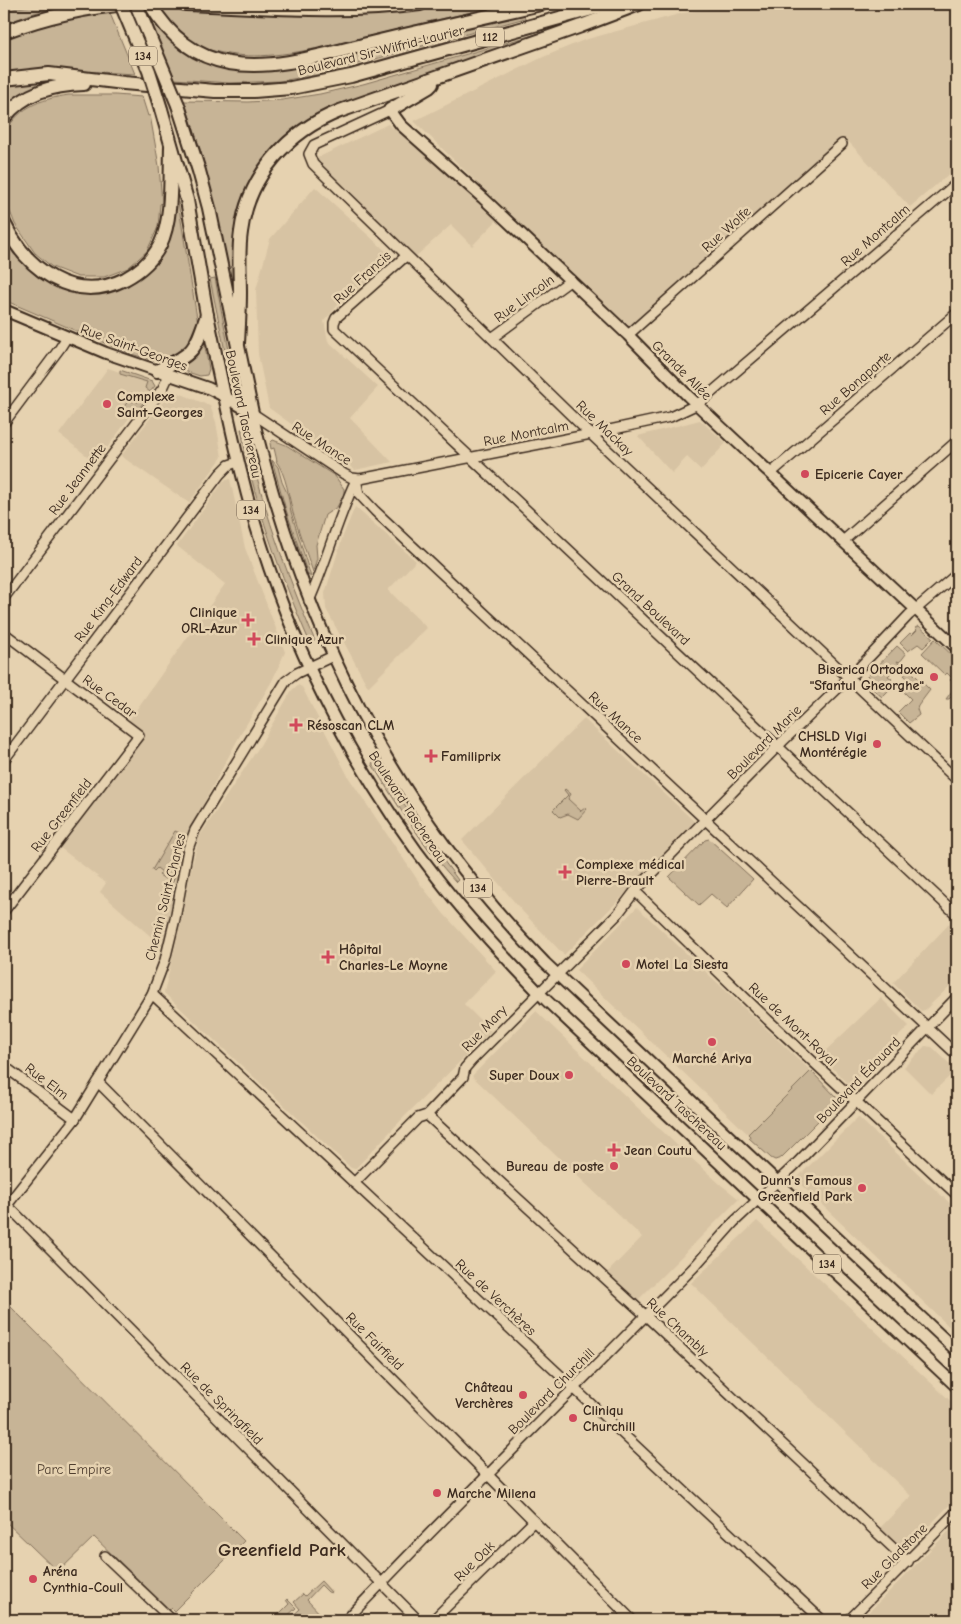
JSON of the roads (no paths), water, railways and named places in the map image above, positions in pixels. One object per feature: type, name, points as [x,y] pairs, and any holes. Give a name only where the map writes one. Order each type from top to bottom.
[{"type":"highway","name":"Boulevard Taschereau","points":[[121,4],[154,83],[187,200],[224,396]]},
{"type":"highway","name":"Boulevard Taschereau","points":[[134,4],[178,105],[206,196],[252,413]]},
{"type":"highway","points":[[4,32],[35,21],[73,12],[134,4]]},
{"type":"highway","points":[[150,4],[161,20],[183,43],[205,55],[229,62],[265,64],[293,61],[326,54],[541,4]]},
{"type":"highway","points":[[186,4],[338,10],[420,4]]},
{"type":"highway","name":"Boulevard Sir-Wilfrid-Laurier","points":[[124,83],[232,92],[272,90],[308,85],[384,67],[610,4]]},
{"type":"highway","points":[[238,342],[241,233],[251,195],[267,166],[294,138],[318,120],[340,111],[437,78],[639,4]]},
{"type":"highway","points":[[4,79],[49,74],[124,83]]},
{"type":"highway","points":[[390,110],[429,87],[437,78]]},
{"type":"highway","points":[[4,118],[23,99],[46,89],[72,84],[124,83]]},
{"type":"highway","points":[[4,223],[16,244],[30,262],[55,279],[76,286],[90,287],[106,286],[121,281],[148,263],[163,239],[168,217],[171,147]]},
{"type":"highway","points":[[163,373],[191,352],[199,339],[208,315]]},
{"type":"main road","name":"Grande Allée","points":[[390,110],[401,126],[484,198],[628,334],[698,404],[957,648]]},
{"type":"main road","name":"Rue Saint-Georges","points":[[4,310],[106,353],[208,388],[252,413]]},
{"type":"main road","name":"Boulevard Taschereau","points":[[224,396],[249,504],[271,573],[310,667],[350,745],[410,842],[469,918],[539,993],[957,1386]]},
{"type":"main road","name":"Boulevard Taschereau","points":[[252,413],[276,507],[309,600],[333,656],[380,747],[430,825],[482,893],[522,939],[557,975],[957,1351]]},
{"type":"street","name":"Rue Mackay","points":[[390,110],[314,145],[309,154],[313,164],[591,434],[957,780]]},
{"type":"street","name":"Rue Wolfe","points":[[628,334],[842,144]]},
{"type":"street","name":"Rue Montcalm","points":[[356,479],[370,478],[591,434],[670,416],[698,404],[957,183]]},
{"type":"street","name":"Rue Francis","points":[[336,318],[406,256]]},
{"type":"street","name":"Rue Lincoln","points":[[492,338],[571,280]]},
{"type":"street","name":"Rue Bonaparte","points":[[771,473],[957,313]]},
{"type":"street","name":"Grand Boulevard","points":[[336,318],[334,330],[957,915]]},
{"type":"street","points":[[4,423],[67,337]]},
{"type":"street","name":"Rue Jeannette","points":[[4,598],[159,394],[163,373]]},
{"type":"street","name":"Rue Mance","points":[[252,413],[344,474],[356,479],[359,494],[375,511],[957,1054]]},
{"type":"street","points":[[843,541],[957,441]]},
{"type":"street","name":"Rue King-Edward","points":[[4,760],[220,474],[228,466],[238,462]]},
{"type":"street","points":[[309,600],[340,516],[356,479]]},
{"type":"street","name":"Boulevard Marie","points":[[636,891],[849,678],[909,615],[957,574]]},
{"type":"street","name":"Rue Cedar","points":[[4,633],[139,735]]},
{"type":"street","name":"Chemin Saint-Charles","points":[[6,1207],[75,1119],[152,994],[165,960],[190,840],[282,687],[290,678],[333,656]]},
{"type":"street","name":"Rue Greenfield","points":[[4,911],[139,735]]},
{"type":"street","name":"Rue Mary","points":[[354,1183],[418,1118],[427,1115],[463,1078],[465,1068],[617,914],[636,891]]},
{"type":"street","name":"Rue de Mont-Royal","points":[[636,891],[774,1026],[957,1195]]},
{"type":"street","name":"Rue de Verchères","points":[[152,994],[822,1620]]},
{"type":"street","name":"Boulevard Édouard","points":[[777,1182],[957,997]]},
{"type":"street","name":"Rue Elm","points":[[4,1066],[75,1119]]},
{"type":"street","name":"Rue Fairfield","points":[[98,1082],[632,1620]]},
{"type":"street","name":"Rue Chambly","points":[[427,1115],[646,1315],[908,1562]]},
{"type":"street","name":"Boulevard Churchill","points":[[346,1620],[758,1199],[777,1182]]},
{"type":"street","name":"Rue de Springfield","points":[[6,1207],[418,1620]]},
{"type":"street","name":"Rue Gladstone","points":[[849,1620],[957,1511]]},
{"type":"street","name":"Rue Oak","points":[[433,1620],[534,1521]]},
{"type":"street","points":[[105,1556],[172,1620]]},
{"type":"place","name":"Complexe Saint-Georges","points":[[107,404]]},
{"type":"place","name":"Epicerie Cayer","points":[[805,474]]},
{"type":"place","name":"Clinique ORL-Azur","points":[[248,620]]},
{"type":"place","name":"Clinique Azur","points":[[254,639]]},
{"type":"place","name":"Biserica Ortodoxa \"Sfantul Gheorghe\"","points":[[934,677]]},
{"type":"place","name":"Résoscan CLM","points":[[296,725]]},
{"type":"place","name":"CHSLD Vigi Montérégie","points":[[877,744]]},
{"type":"place","name":"Familiprix","points":[[431,756]]},
{"type":"place","name":"Complexe médical Pierre-Brault","points":[[565,872]]},
{"type":"place","name":"Hôpital Charles-Le Moyne","points":[[328,957]]},
{"type":"place","name":"Motel La Siesta","points":[[626,964]]},
{"type":"place","name":"Marché Ariya","points":[[712,1042]]},
{"type":"place","name":"Super Doux","points":[[569,1075]]},
{"type":"place","name":"Jean Coutu","points":[[614,1150]]},
{"type":"place","name":"Bureau de poste","points":[[614,1166]]},
{"type":"place","name":"Dunn's Famous Greenfield Park","points":[[862,1188]]},
{"type":"place","name":"Château Verchères","points":[[523,1395]]},
{"type":"place","name":"Cliniqu Churchill","points":[[573,1418]]},
{"type":"place","name":"Marche Milena","points":[[437,1493]]},
{"type":"place","name":"Aréna Cynthia-Coull","points":[[33,1579]]},
{"type":"district","name":"Greenfield Park","points":[[282,1549]]},
{"type":"park label","name":"Parc Empire","points":[[74,1469]]}]
